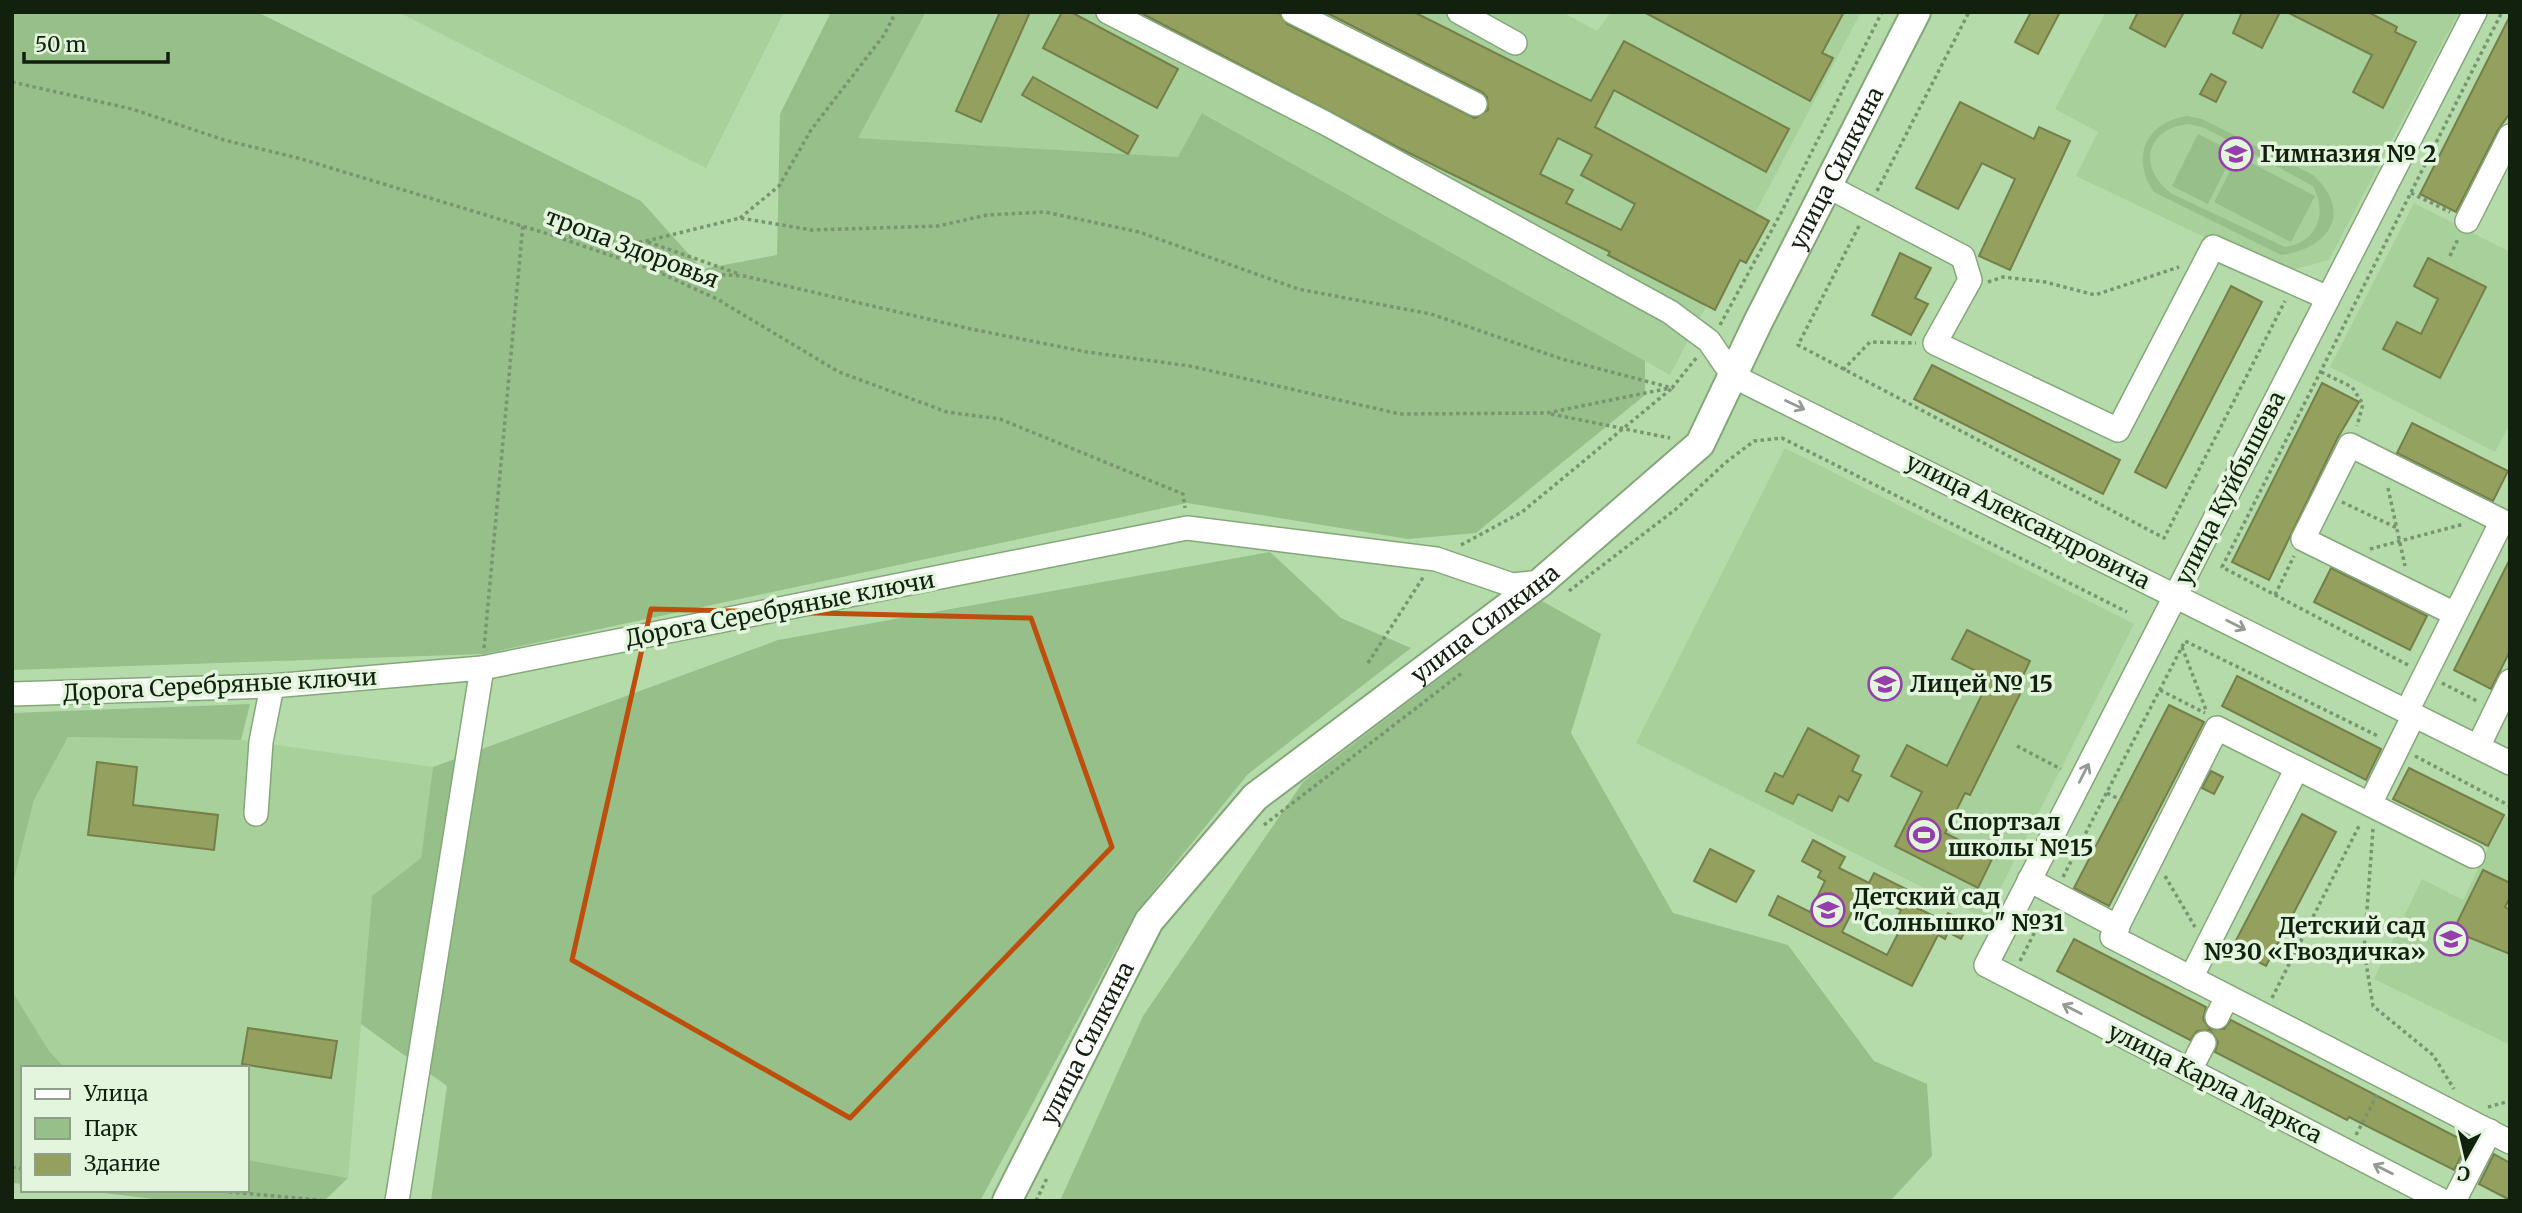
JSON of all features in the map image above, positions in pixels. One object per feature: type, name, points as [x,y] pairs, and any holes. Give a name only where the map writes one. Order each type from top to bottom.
[{"type":"main road","name":"улица Силкина","points":[[1007,1201],[1149,920],[1255,797],[1541,582],[1700,444],[1916,12]]},
{"type":"street","points":[[1108,12],[1325,123],[1670,312],[1709,341],[1733,376]]},
{"type":"street","points":[[1293,12],[1475,104]]},
{"type":"street","points":[[1460,12],[1516,43]]},
{"type":"street","name":"улица Куйбышева","points":[[1986,965],[2475,12]]},
{"type":"street","points":[[2467,221],[2504,163],[2510,136]]},
{"type":"street","points":[[1827,186],[1963,257],[1970,280],[1935,343],[2118,430],[2213,247],[2328,298]]},
{"type":"street","name":"улица Александровича","points":[[1733,376],[2510,763]]},
{"type":"street","points":[[2368,808],[2398,747],[2425,674],[2455,614],[2497,519],[2350,445],[2303,538],[2455,614]]},
{"type":"street","name":"Дорога Серебряные ключи","points":[[12,694],[272,686],[482,668],[1187,528],[1436,559],[1511,585],[1541,582]]},
{"type":"street","points":[[397,1201],[482,668]]},
{"type":"street","points":[[2478,747],[2510,681]]},
{"type":"street","points":[[256,814],[261,742],[272,686]]},
{"type":"street","points":[[2454,1201],[2500,1137],[2263,1015],[2222,1007],[2191,978],[2112,937],[2153,855],[2212,721],[2368,808],[2473,856]]},
{"type":"street","points":[[2191,978],[2297,768]]},
{"type":"street","points":[[2029,880],[2118,927]]},
{"type":"street","name":"улица Карла Маркса","points":[[1986,965],[2443,1201]]},
{"type":"street","points":[[2190,1070],[2204,1043]]},
{"type":"path","points":[[740,218],[779,186],[811,130],[884,34],[896,12]]},
{"type":"path","points":[[1367,663],[1436,559],[1522,512],[1672,388],[1732,307],[1882,12]]},
{"type":"path","points":[[1969,12],[1798,345],[2164,538],[2294,283]]},
{"type":"path","points":[[2496,711],[2222,567],[2502,12]]},
{"type":"path","name":"тропа Здоровья","points":[[12,82],[132,109],[224,140],[298,158],[523,225],[656,271],[717,299],[839,372],[947,412],[1000,419],[1182,494],[1187,528]]},
{"type":"path","points":[[2411,193],[2467,221]]},
{"type":"path","points":[[646,242],[740,218],[812,230],[938,226],[988,215],[1045,212],[1139,232],[1298,289],[1431,314],[1562,359],[1672,388]]},
{"type":"path","points":[[482,668],[523,225]]},
{"type":"path","points":[[555,236],[646,242],[744,276],[971,328],[1087,352],[1190,366],[1401,414],[1547,413],[1672,388]]},
{"type":"path","points":[[1963,292],[2003,276],[2045,282],[2095,295],[2208,258]]},
{"type":"path","points":[[656,271],[744,276]]},
{"type":"path","points":[[1843,370],[1870,342],[1935,343]]},
{"type":"path","points":[[2321,372],[2352,387],[2363,404],[2350,445]]},
{"type":"path","points":[[1547,413],[1700,444],[1725,463]]},
{"type":"path","points":[[1567,593],[1676,509],[1725,463],[1754,441],[1782,438],[2127,612]]},
{"type":"path","points":[[2383,461],[2410,592]]},
{"type":"path","points":[[2325,494],[2397,528]]},
{"type":"path","points":[[2340,557],[2497,519]]},
{"type":"path","points":[[2275,595],[2303,538]]},
{"type":"path","points":[[2185,641],[2510,806]]},
{"type":"path","points":[[2182,647],[2212,721]]},
{"type":"path","points":[[1260,828],[1468,668]]},
{"type":"path","points":[[2160,690],[2212,721]]},
{"type":"path","points":[[2017,746],[2061,769]]},
{"type":"path","points":[[2107,793],[2123,801]]},
{"type":"path","points":[[2263,1015],[2368,808]]},
{"type":"path","points":[[2368,808],[2373,824],[2364,950],[2373,1006],[2434,1055],[2455,1090]]},
{"type":"path","points":[[2153,855],[2206,947]]},
{"type":"path","points":[[2355,1138],[2386,1078]]},
{"type":"path","points":[[1036,1201],[1048,1177]]},
{"type":"path","points":[[230,1192],[329,1201]]},
{"type":"highlighted area","points":[[651,609],[1031,618],[1112,847],[850,1118],[572,960]]},
{"type":"shaded area","points":[[398,12],[784,12],[706,168]]},
{"type":"shaded area","points":[[926,12],[1562,12],[1597,31],[1611,12],[1861,12],[1670,375],[1203,113],[1179,157],[857,138]]},
{"type":"shaded area","name":"Гимназия № 2","points":[[2106,12],[2459,12],[2329,260],[2280,273],[2076,176],[2098,132],[2055,109]]},
{"type":"shaded area","points":[[2414,203],[2510,252],[2510,424],[2495,452],[2330,367]]},
{"type":"shaded area","name":"Лицей № 15","points":[[1785,448],[2134,624],[1985,919],[1636,743]]},
{"type":"shaded area","points":[[68,737],[241,740],[433,767],[421,858],[372,896],[348,1178],[248,1160],[248,1066],[63,1066],[49,1051],[12,991],[12,887],[34,800]]},
{"type":"shaded area","name":"Детский сад №30 «Гвоздичка»","points":[[2504,815],[2510,818],[2510,1045],[2374,979],[2422,879],[2463,900]]},
{"type":"green space","points":[[12,12],[257,12],[641,201],[702,269],[777,255],[780,114],[831,12],[926,12],[858,138],[1178,157],[1202,113],[1645,361],[1645,395],[1476,533],[1408,539],[1187,503],[484,654],[12,670]]},
{"type":"green space","points":[[2187,116],[2202,119],[2313,175],[2332,202],[2334,215],[2323,237],[2298,251],[2281,255],[2154,192],[2143,167],[2143,155],[2152,134],[2173,120]],"holes":[[[2189,124],[2205,128],[2313,186],[2319,216],[2317,225],[2305,240],[2285,247],[2172,194],[2161,184],[2150,162],[2155,141],[2174,127]]]},
{"type":"green space","points":[[2198,134],[2234,152],[2208,204],[2172,186]]},
{"type":"green space","points":[[2238,156],[2315,196],[2291,242],[2214,202]]},
{"type":"green space","points":[[1270,552],[1341,618],[1411,648],[1248,774],[1136,912],[980,1201],[431,1201],[447,1086],[361,1024],[372,896],[421,858],[433,767],[778,640]]},
{"type":"green space","points":[[1542,601],[1601,634],[1571,733],[1673,913],[1788,945],[1874,1061],[1927,1084],[1932,1156],[1890,1201],[1060,1201],[1143,1016],[1303,782]]},
{"type":"green space","points":[[250,704],[241,740],[68,737],[34,800],[12,887],[12,713]]},
{"type":"green space","points":[[12,991],[49,1051],[63,1066],[21,1066],[21,1184],[12,1183]]},
{"type":"green space","points":[[248,1160],[348,1178],[324,1201],[170,1201],[96,1192],[248,1192]]},
{"type":"building","points":[[1000,12],[1030,12],[981,122],[956,111]]},
{"type":"building","points":[[1062,12],[1071,12],[1178,69],[1157,108],[1043,48]]},
{"type":"building","points":[[1139,12],[1279,12],[1287,24],[1475,118],[1488,110],[1487,97],[1482,92],[1325,12],[1414,12],[1591,101],[1624,41],[1789,129],[1766,172],[1614,90],[1595,127],[1769,221],[1746,263],[1740,260],[1715,310],[1608,255],[1610,252],[1399,148]],"holes":[[[1558,138],[1592,155],[1581,175],[1635,204],[1621,230],[1566,203],[1573,190],[1540,174]]]},
{"type":"building","points":[[1644,12],[1844,12],[1822,53],[1833,58],[1810,101]]},
{"type":"building","points":[[2031,12],[2060,12],[2038,54],[2015,42]]},
{"type":"building","points":[[2138,12],[2184,12],[2165,47],[2130,28]]},
{"type":"building","points":[[2242,12],[2280,12],[2262,48],[2233,33]]},
{"type":"building","points":[[2287,12],[2368,12],[2397,27],[2395,32],[2416,42],[2383,108],[2353,92],[2372,55]]},
{"type":"building","points":[[2510,16],[2510,113],[2498,130],[2456,212],[2420,194]]},
{"type":"building","points":[[2211,74],[2226,82],[2216,102],[2200,94]]},
{"type":"building","points":[[1033,77],[1138,136],[1128,154],[1022,95]]},
{"type":"building","points":[[1960,102],[2034,139],[2039,127],[2070,141],[2010,270],[1979,256],[2015,179],[1982,163],[1958,209],[1916,188]]},
{"type":"building","points":[[1900,253],[1931,268],[1915,298],[1928,304],[1911,335],[1872,315]]},
{"type":"building","points":[[2428,258],[2486,287],[2440,378],[2383,349],[2397,322],[2421,334],[2438,299],[2414,286]]},
{"type":"building","points":[[2231,286],[2262,302],[2166,488],[2135,472]]},
{"type":"building","points":[[1932,365],[2120,460],[2103,494],[1914,399]]},
{"type":"building","points":[[2322,383],[2359,402],[2337,439],[2269,580],[2232,562]]},
{"type":"building","points":[[2412,423],[2508,471],[2493,501],[2397,453]]},
{"type":"building","points":[[2510,559],[2510,651],[2491,689],[2454,670]]},
{"type":"building","points":[[2331,568],[2427,616],[2410,650],[2314,602]]},
{"type":"building","points":[[1967,630],[2030,661],[2016,690],[2021,692],[1970,795],[1965,793],[1945,833],[1993,857],[1978,888],[1895,846],[1922,792],[1891,776],[1907,745],[1947,766],[1990,678],[1952,659]]},
{"type":"building","points":[[2237,676],[2381,749],[2366,780],[2222,706]]},
{"type":"building","points":[[2169,705],[2204,722],[2109,906],[2074,888]]},
{"type":"building","points":[[1808,728],[1859,756],[1852,771],[1861,775],[1848,801],[1839,796],[1832,811],[1798,794],[1793,804],[1766,791],[1775,773],[1783,777]]},
{"type":"building","points":[[97,762],[137,767],[133,805],[218,815],[214,850],[88,835]]},
{"type":"building","points":[[2409,768],[2504,815],[2488,846],[2393,799]]},
{"type":"building","points":[[2211,771],[2223,777],[2214,794],[2202,788]]},
{"type":"building","points":[[2302,814],[2336,832],[2266,966],[2232,948]]},
{"type":"building","points":[[1813,840],[1845,857],[1839,868],[1869,883],[1874,873],[1920,896],[1915,907],[1944,921],[1948,913],[1969,923],[1961,939],[1948,932],[1945,939],[1938,935],[1912,986],[1769,915],[1778,896],[1810,912],[1825,881],[1818,877],[1821,871],[1802,861]],"holes":[[[1870,895],[1901,910],[1897,918],[1904,922],[1887,955],[1842,932],[1859,898],[1866,902]]]},
{"type":"building","points":[[1710,849],[1754,871],[1736,902],[1694,881]]},
{"type":"building","points":[[2483,870],[2510,883],[2510,897],[2505,907],[2510,910],[2510,954],[2453,931]]},
{"type":"building","points":[[2074,939],[2206,1007],[2203,1019],[2210,1029],[2224,1029],[2231,1020],[2468,1143],[2454,1170],[2349,1117],[2347,1120],[2215,1052],[2218,1042],[2210,1030],[2197,1031],[2190,1040],[2057,971]]},
{"type":"building","points":[[248,1028],[337,1041],[331,1078],[242,1064]]},
{"type":"building","points":[[2494,1154],[2510,1163],[2510,1200],[2479,1184]]},
{"type":"place","name":"Гимназия № 2","points":[[2236,154]]},
{"type":"place","name":"Лицей № 15","points":[[1885,684]]},
{"type":"place","name":"Спортзал школы №15","points":[[1924,835]]},
{"type":"place","name":"Детский сад \"Солнышко\" №31","points":[[1828,910]]},
{"type":"place","name":"Детский сад №30 «Гвоздичка»","points":[[2451,939]]}]
